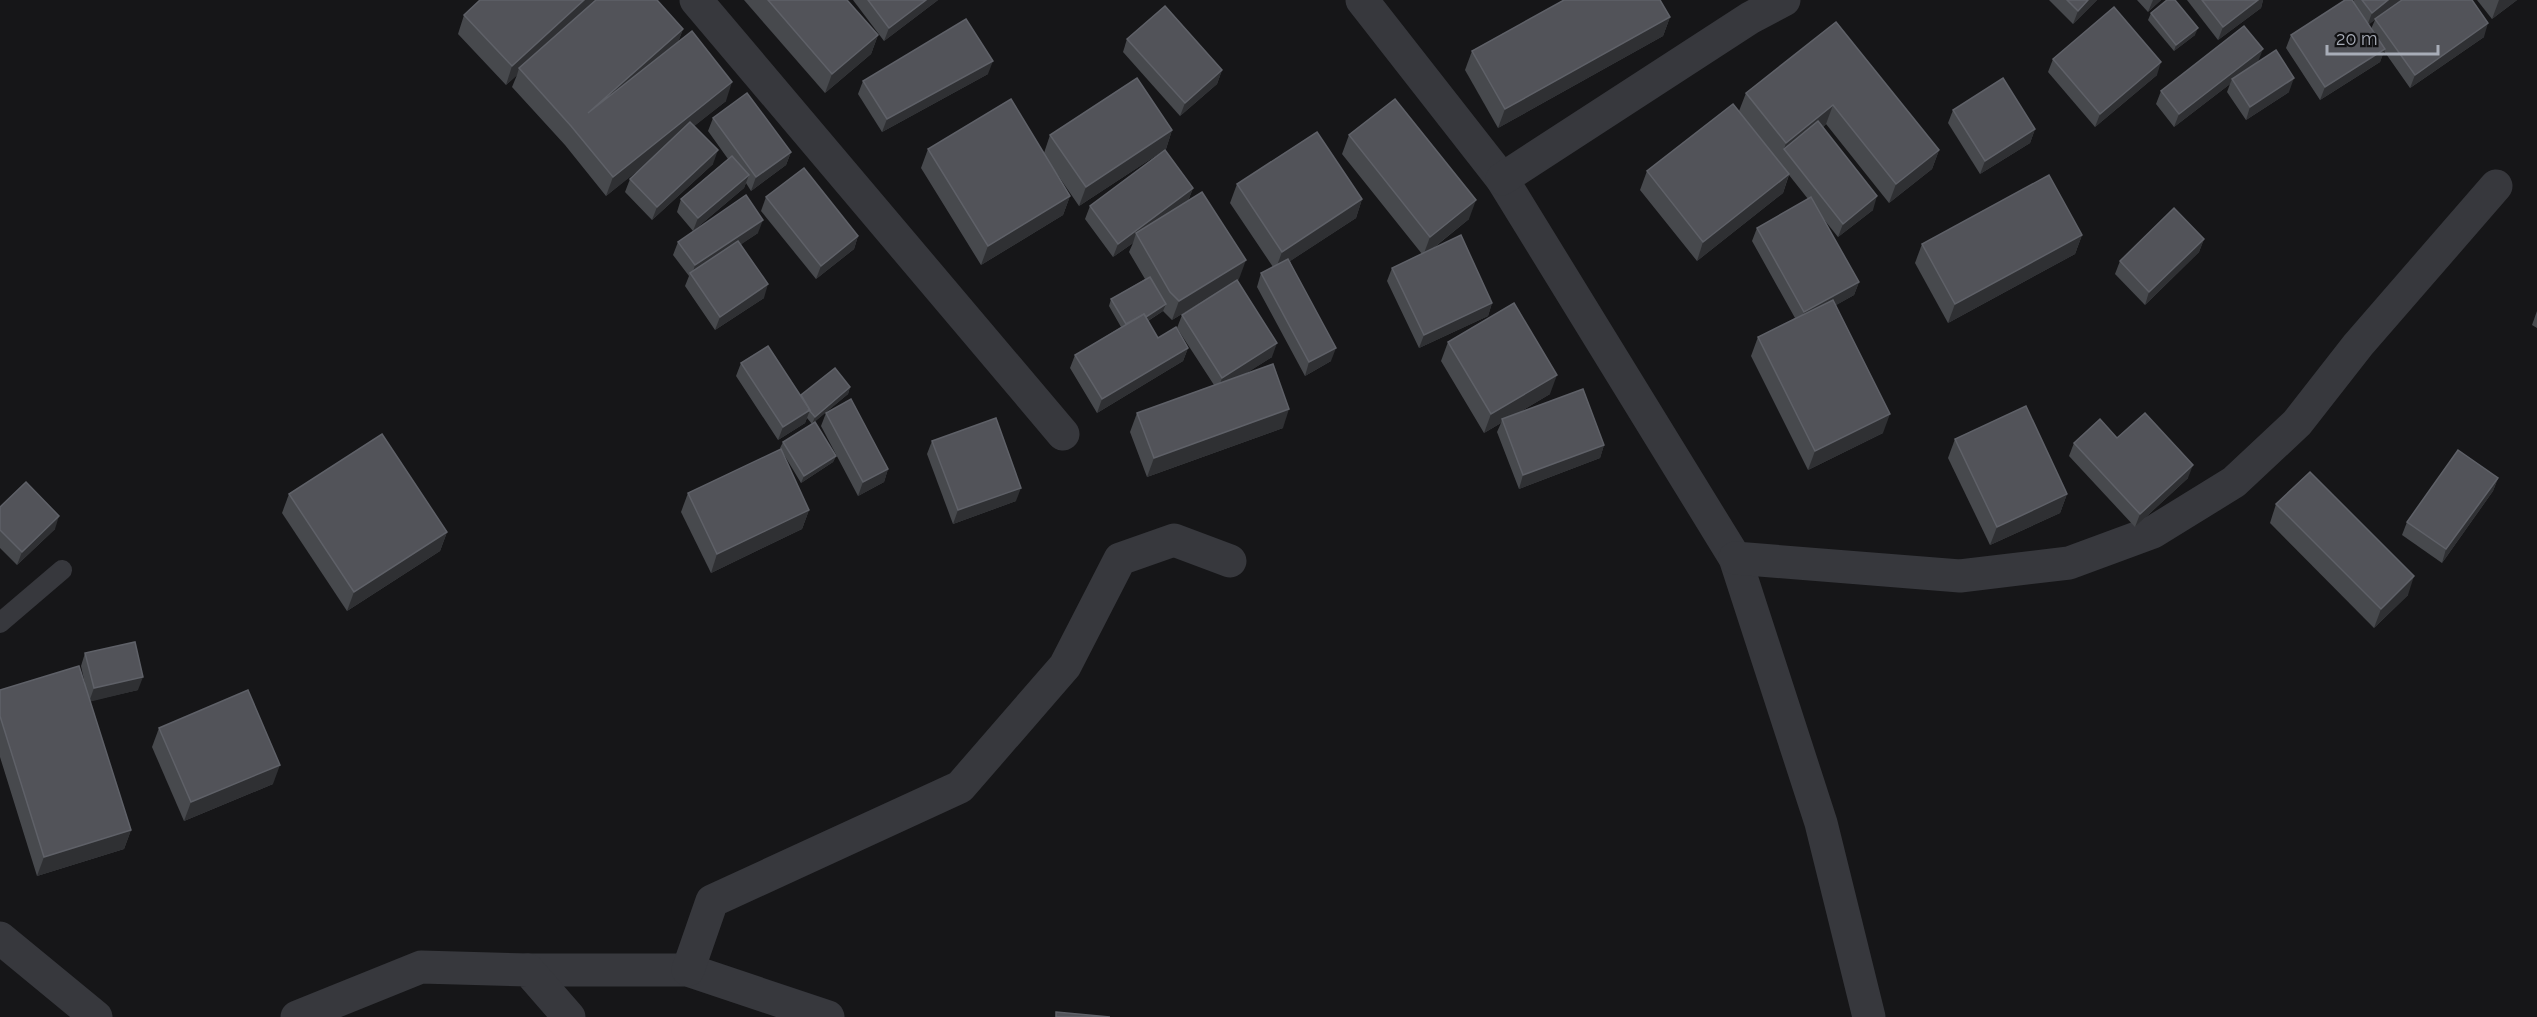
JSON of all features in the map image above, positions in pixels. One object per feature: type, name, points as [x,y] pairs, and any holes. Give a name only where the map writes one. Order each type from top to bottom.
[{"type":"street","points":[[696,0],[1063,434]]},
{"type":"street","points":[[1362,0],[1502,178],[1735,558],[1821,823],[1869,1017]]},
{"type":"street","points":[[1502,178],[1750,18],[1784,0]]},
{"type":"street","points":[[1735,558],[1960,576],[2070,563],[2153,532],[2234,482],[2297,423],[2358,345],[2496,186]]},
{"type":"street","points":[[688,970],[712,901],[960,787],[1065,666],[1120,559],[1174,540],[1230,561]]},
{"type":"street","points":[[0,938],[96,1017]]},
{"type":"street","points":[[297,1017],[421,967],[688,970],[828,1017]]},
{"type":"street","points":[[528,970],[569,1017]]},
{"type":"lane","points":[[0,623],[63,570]]},
{"type":"building","points":[[480,0],[584,0],[512,66],[464,15]]},
{"type":"building","points":[[596,0],[657,0],[683,29],[588,113],[692,31],[732,82],[613,177],[519,68]]},
{"type":"building","points":[[768,0],[847,0],[878,35],[832,74]]},
{"type":"building","points":[[868,0],[926,0],[889,28]]},
{"type":"building","points":[[1564,0],[1660,0],[1670,17],[1505,109],[1472,51]]},
{"type":"building","points":[[2067,0],[2088,0],[2078,11]]},
{"type":"building","points":[[2167,0],[2175,0],[2198,28],[2176,45],[2151,13]]},
{"type":"building","points":[[2202,0],[2258,0],[2223,27]]},
{"type":"building","points":[[2345,0],[2352,0],[2385,49],[2325,87],[2291,35]]},
{"type":"building","points":[[2362,0],[2388,0],[2372,13]]},
{"type":"building","points":[[2402,0],[2472,0],[2488,23],[2415,75],[2375,19]]},
{"type":"building","points":[[1165,6],[1222,70],[1185,103],[1127,39]]},
{"type":"building","points":[[2114,7],[2161,62],[2100,114],[2053,59]]},
{"type":"building","points":[[966,19],[993,61],[887,119],[863,81]]},
{"type":"building","points":[[1836,22],[1939,150],[1896,184],[1833,105],[1786,143],[1746,93]]},
{"type":"building","points":[[2244,26],[2263,49],[2179,114],[2161,91]]},
{"type":"building","points":[[2276,50],[2294,78],[2250,107],[2232,79]]},
{"type":"building","points":[[1137,78],[1172,130],[1086,187],[1050,135]]},
{"type":"building","points":[[2003,78],[2035,129],[1985,161],[1953,110]]},
{"type":"building","points":[[747,93],[791,152],[756,177],[713,118]]},
{"type":"building","points":[[1011,99],[1070,196],[988,246],[928,149]]},
{"type":"building","points":[[1395,99],[1476,200],[1430,237],[1349,135]]},
{"type":"building","points":[[1733,104],[1789,174],[1703,242],[1647,171]]},
{"type":"building","points":[[1818,121],[1877,196],[1843,224],[1784,149]]},
{"type":"building","points":[[690,122],[718,150],[657,207],[630,179]]},
{"type":"building","points":[[1317,132],[1362,199],[1282,252],[1237,184]]},
{"type":"building","points":[[1165,150],[1193,188],[1118,244],[1090,206]]},
{"type":"building","points":[[732,156],[749,175],[698,218],[681,199]]},
{"type":"building","points":[[804,168],[858,236],[821,266],[766,197]]},
{"type":"building","points":[[2049,175],[2082,235],[1955,304],[1922,244]]},
{"type":"building","points":[[1202,192],[1246,260],[1179,301],[1170,292],[1136,233]]},
{"type":"building","points":[[746,195],[763,220],[695,265],[678,242]]},
{"type":"building","points":[[1811,197],[1859,282],[1804,312],[1757,228]]},
{"type":"building","points":[[2174,208],[2204,239],[2149,292],[2120,261]]},
{"type":"building","points":[[1461,235],[1492,303],[1424,335],[1392,268]]},
{"type":"building","points":[[738,241],[768,284],[720,317],[690,273]]},
{"type":"building","points":[[1288,259],[1336,348],[1309,362],[1261,273]]},
{"type":"building","points":[[1150,277],[1166,304],[1146,317],[1144,314],[1126,324],[1111,299]]},
{"type":"building","points":[[1237,280],[1277,343],[1222,378],[1182,315]]},
{"type":"building","points":[[1833,300],[1890,414],[1815,451],[1758,337]]},
{"type":"building","points":[[1514,303],[1557,375],[1491,414],[1448,342]]},
{"type":"building","points":[[1144,314],[1158,338],[1176,327],[1188,348],[1102,399],[1075,355]]},
{"type":"building","points":[[768,346],[810,410],[783,427],[741,363]]},
{"type":"building","points":[[1273,364],[1289,409],[1154,458],[1137,413]]},
{"type":"building","points":[[835,368],[850,387],[815,417],[801,395]]},
{"type":"building","points":[[1583,389],[1604,445],[1523,475],[1502,419]]},
{"type":"building","points":[[851,399],[888,469],[863,482],[826,413]]},
{"type":"building","points":[[2026,406],[2067,494],[1997,527],[1955,439]]},
{"type":"building","points":[[2145,413],[2193,465],[2140,514],[2074,443],[2100,419],[2117,438]]},
{"type":"building","points":[[996,418],[1021,488],[958,510],[932,441]]},
{"type":"building","points":[[815,422],[836,456],[804,476],[783,442]]},
{"type":"building","points":[[382,434],[447,532],[354,592],[289,494]]},
{"type":"building","points":[[781,449],[809,510],[717,554],[688,493]]},
{"type":"building","points":[[2458,450],[2498,478],[2446,549],[2407,522]]},
{"type":"building","points":[[2310,472],[2414,576],[2381,609],[2276,504]]},
{"type":"building","points":[[26,482],[59,516],[22,552],[0,530],[0,507]]},
{"type":"building","points":[[135,642],[143,677],[94,688],[85,653]]},
{"type":"building","points":[[79,666],[131,830],[44,857],[0,716],[0,690]]},
{"type":"building","points":[[248,690],[280,765],[191,802],[159,728]]},
{"type":"building","points":[[1056,1012],[1110,1017],[1056,1017]]}]
